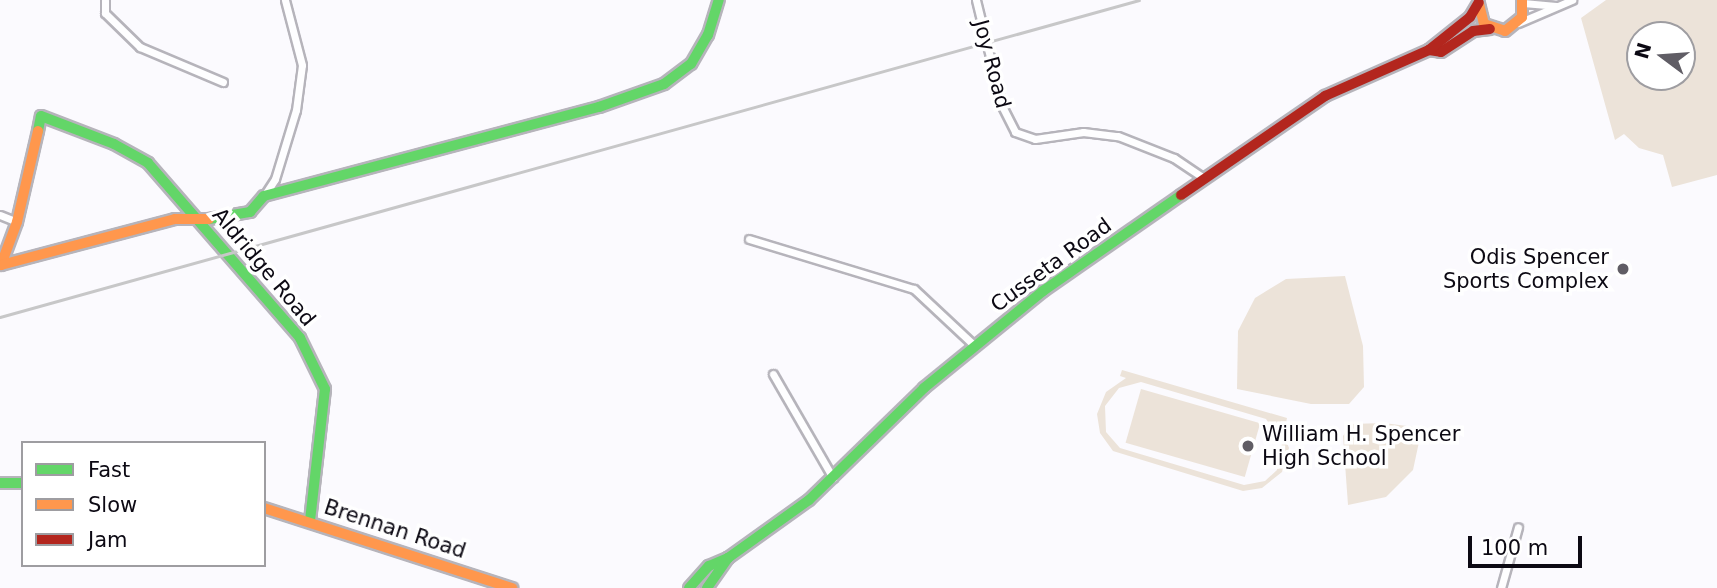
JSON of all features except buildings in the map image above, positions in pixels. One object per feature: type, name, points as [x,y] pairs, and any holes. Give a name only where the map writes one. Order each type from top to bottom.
[{"type":"street","points":[[106,0],[104,13],[140,47],[223,82]]},
{"type":"street","points":[[0,215],[17,222],[1,265],[175,219],[231,219],[250,212],[275,179],[296,110],[302,65],[285,0]]},
{"type":"street","points":[[264,196],[599,107],[664,84],[691,64],[708,35],[719,0]]},
{"type":"street","name":"Joy Road","points":[[976,0],[1002,106],[1015,132],[1035,139],[1083,132],[1118,136],[1174,158],[1205,179]]},
{"type":"street","name":"Cusseta Road","points":[[1429,50],[1441,52],[1473,31],[1505,31],[1572,0]]},
{"type":"street","name":"Cusseta Road","points":[[1479,1],[1480,17],[1490,29]]},
{"type":"street","name":"Cusseta Road","points":[[689,588],[709,566],[728,558],[833,478],[924,388],[1044,291],[1325,96],[1429,50],[1470,17],[1479,1]]},
{"type":"street","name":"Cusseta Road","points":[[1518,23],[1522,1],[1556,6]]},
{"type":"street","name":"Aldridge Road","points":[[17,222],[41,116],[114,144],[148,163],[293,329],[321,379],[325,389],[310,522]]},
{"type":"street","points":[[749,239],[914,289],[975,346]]},
{"type":"street","points":[[773,373],[833,478]]},
{"type":"street","points":[[0,483],[21,483]]},
{"type":"street","name":"Brennan Road","points":[[266,509],[512,588]]},
{"type":"street","points":[[1501,588],[1518,527]]},
{"type":"street","name":"Cusseta Road","points":[[707,588],[728,558]]},
{"type":"shaded area","points":[[1606,0],[1717,0],[1717,175],[1672,187],[1663,155],[1639,148],[1624,134],[1615,140],[1581,18]]},
{"type":"shaded area","points":[[1345,276],[1363,346],[1364,387],[1349,404],[1311,404],[1237,389],[1238,331],[1255,298],[1286,279]]},
{"type":"shaded area","points":[[1122,370],[1287,418],[1286,423],[1279,423],[1289,448],[1282,472],[1262,488],[1243,491],[1113,451],[1100,433],[1097,414],[1106,392],[1126,378],[1120,376]],"holes":[[[1141,382],[1266,419],[1282,443],[1277,470],[1265,481],[1244,485],[1120,448],[1106,432],[1105,406],[1119,388]]]},
{"type":"shaded area","points":[[1141,389],[1260,423],[1245,477],[1126,443]]},
{"type":"shaded area","points":[[1384,423],[1422,428],[1413,470],[1386,497],[1348,505],[1343,436],[1351,424]]},
{"type":"railway","points":[[0,317],[1139,0]]},
{"type":"traffic: fast","points":[[209,219],[250,212],[264,196],[599,107],[664,84],[691,64],[708,35],[719,0]]},
{"type":"traffic: fast","points":[[38,131],[41,116],[114,144],[148,163],[300,338],[325,389],[310,521]]},
{"type":"traffic: fast","points":[[689,588],[709,566],[728,558],[809,500],[924,388],[1043,291],[1181,195]]},
{"type":"traffic: fast","points":[[0,483],[21,483]]},
{"type":"traffic: fast","points":[[707,588],[728,558]]},
{"type":"traffic: slow","points":[[1479,4],[1484,24],[1505,31],[1522,17],[1522,0]]},
{"type":"traffic: slow","points":[[38,131],[17,222],[1,265],[175,219],[209,219]]},
{"type":"traffic: slow","points":[[266,509],[512,588]]},
{"type":"traffic: jam","points":[[1181,195],[1325,96],[1429,50],[1470,17],[1479,2]]},
{"type":"traffic: jam","points":[[1429,50],[1441,52],[1473,31],[1490,29]]},
{"type":"place","name":"Odis Spencer Sports Complex","points":[[1623,269]]},
{"type":"place","name":"William H. Spencer High School","points":[[1248,446]]}]
